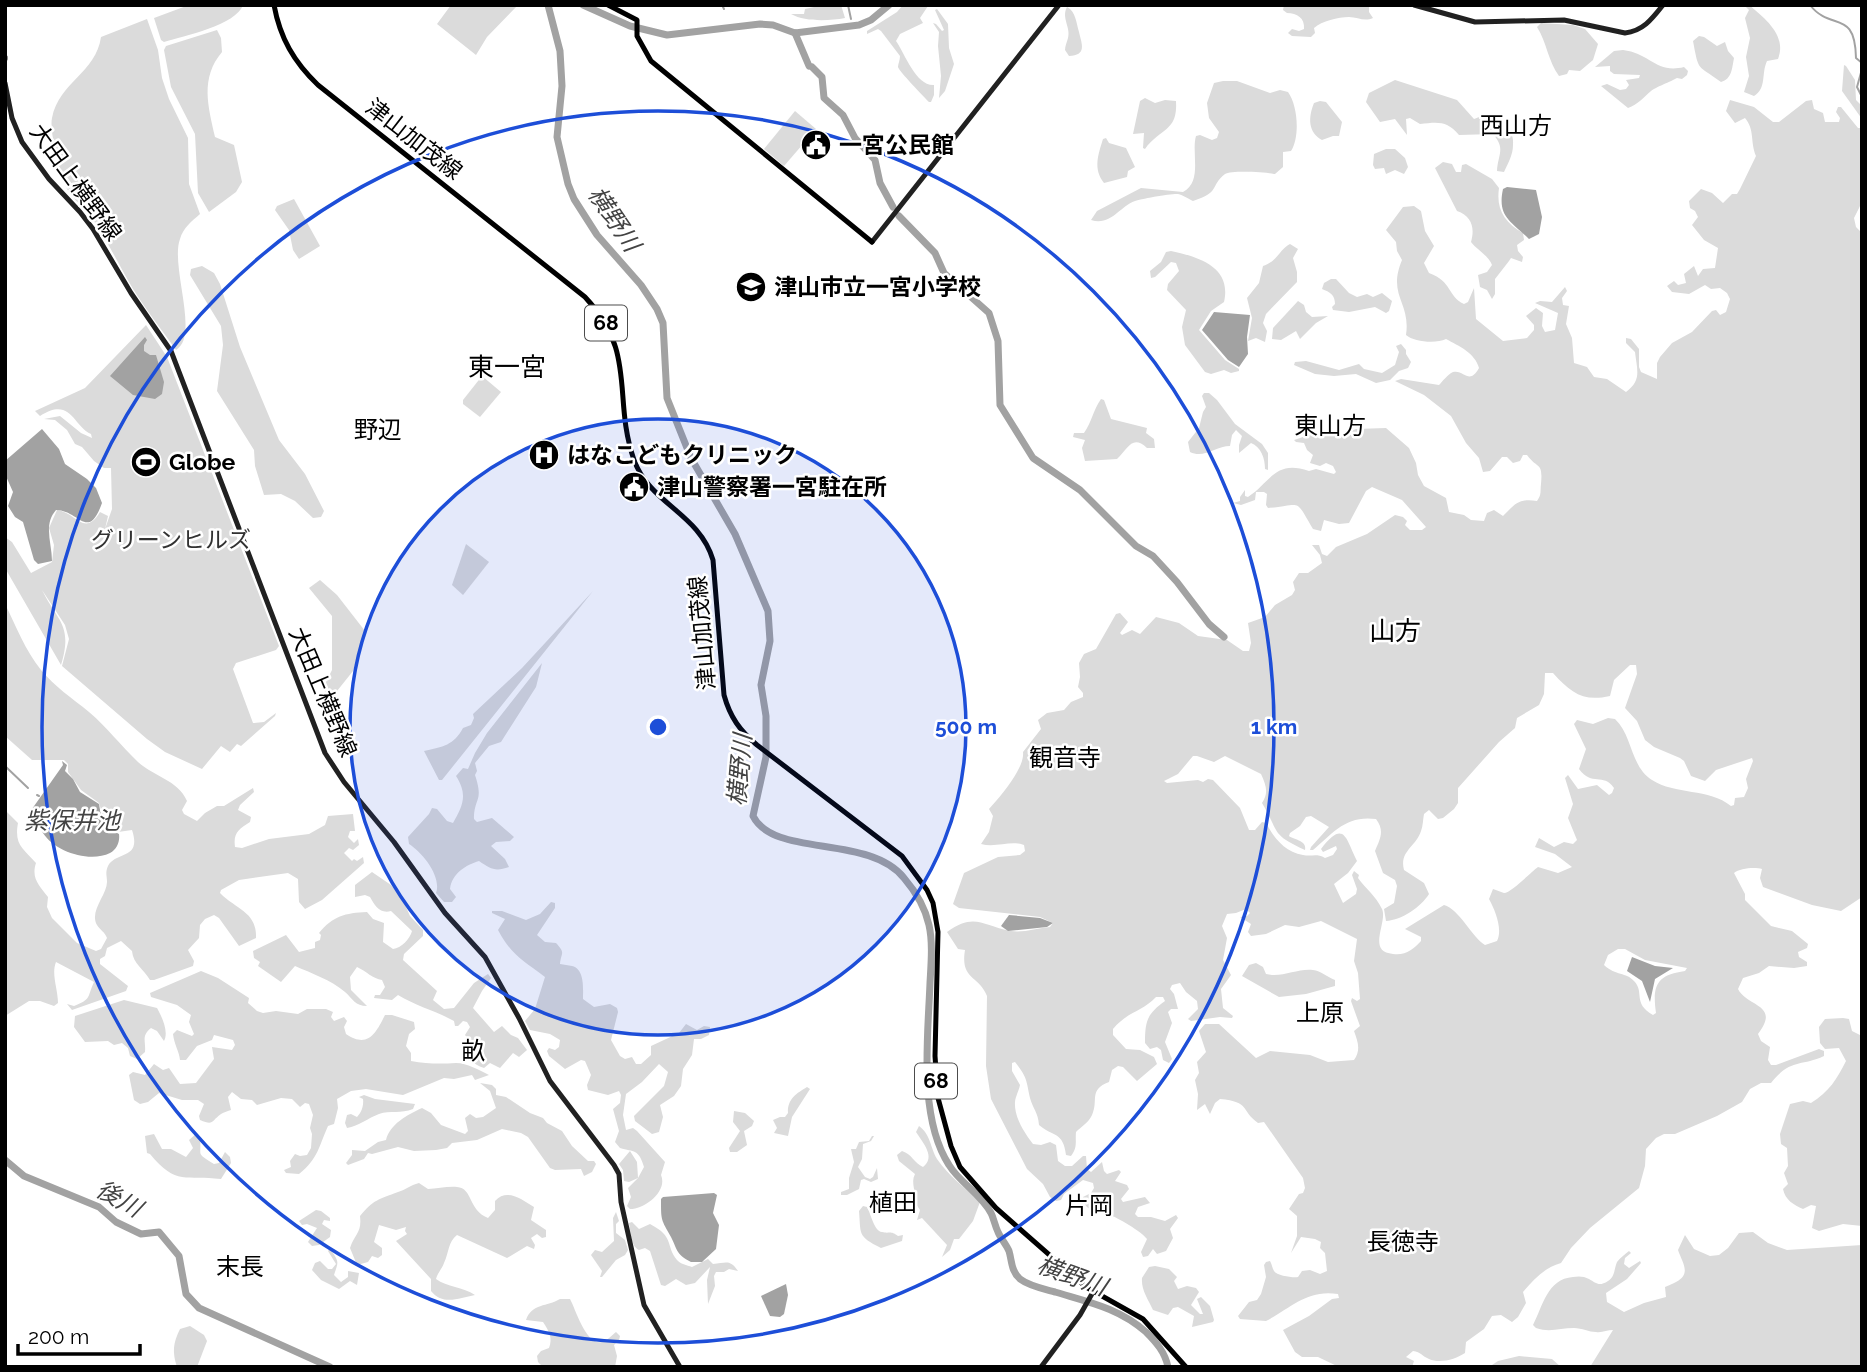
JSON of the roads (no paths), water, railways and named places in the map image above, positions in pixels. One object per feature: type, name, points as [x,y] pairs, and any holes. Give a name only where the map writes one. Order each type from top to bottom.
[{"type":"main road","name":"津山加茂線","points":[[274,5],[286,45],[301,68],[318,85],[586,297],[602,317],[618,353],[628,433],[635,460],[647,483],[695,527],[709,548],[713,561],[724,695],[731,715],[757,745],[902,856],[920,876],[927,890],[936,918],[936,1076],[940,1109],[956,1158],[966,1174],[996,1208],[1091,1294],[1126,1307],[1143,1319],[1185,1367]]},
{"type":"main road","points":[[608,5],[637,20],[636,32],[651,61],[872,242],[1059,5]]},
{"type":"main road","points":[[1414,5],[1475,22],[1553,19],[1625,33],[1633,32],[1647,24],[1663,5]]},
{"type":"main road","name":"大田上横野線","points":[[5,83],[12,118],[22,142],[41,169],[93,229],[131,293],[173,355],[325,753],[344,782],[394,842],[445,913],[485,957],[550,1081],[617,1170],[641,1296],[680,1367]]},
{"type":"main road","points":[[1041,1367],[1086,1306],[1091,1294]]},
{"type":"water","points":[[1507,187],[1536,190],[1542,217],[1539,234],[1529,239],[1507,218],[1502,198],[1503,189]]},
{"type":"water","points":[[1214,312],[1250,315],[1248,354],[1239,367],[1228,360],[1202,330]]},
{"type":"water","points":[[145,337],[147,340],[144,351],[156,355],[164,382],[162,394],[155,399],[133,395],[110,376]]},
{"type":"water","points":[[42,429],[59,449],[65,464],[96,488],[102,503],[92,521],[87,522],[56,510],[49,528],[52,561],[38,564],[34,560],[23,522],[15,517],[8,506],[13,492],[5,474],[5,461]]},
{"type":"water","name":"紫保井池","points":[[62,761],[67,765],[65,771],[80,792],[99,804],[104,822],[119,834],[118,845],[110,853],[93,857],[74,854],[56,846],[41,830],[38,814],[32,809],[63,765]]},
{"type":"water","points":[[1009,915],[1040,918],[1053,923],[1047,927],[1008,931],[1001,926]]},
{"type":"water","points":[[1632,957],[1655,966],[1673,968],[1655,979],[1650,1002],[1642,981],[1627,971]]},
{"type":"water","points":[[714,1193],[717,1195],[713,1213],[719,1225],[716,1249],[702,1262],[691,1262],[678,1252],[663,1223],[661,1199]]},
{"type":"water","points":[[786,1284],[788,1295],[784,1314],[780,1317],[770,1316],[761,1296]]},
{"type":"waterway","name":"横野川","points":[[548,5],[560,51],[562,86],[557,137],[568,184],[574,199],[597,235],[641,285],[657,309],[663,323],[667,398],[691,458],[735,534],[768,611],[770,641],[761,685],[766,716],[766,757],[753,816],[764,829],[781,837],[846,850],[888,864],[908,883],[922,906],[930,932],[927,1052],[929,1101],[939,1146],[949,1165],[991,1213],[1009,1251],[1013,1269],[1020,1279],[1125,1317],[1153,1340],[1168,1367]]},
{"type":"waterway","points":[[583,5],[630,26],[667,35],[760,24],[773,25],[795,33],[859,25],[871,20],[889,5]]},
{"type":"waterway","points":[[722,5],[724,9]]},
{"type":"waterway","points":[[848,5],[851,19]]},
{"type":"waterway","points":[[1810,5],[1826,18],[1847,26],[1855,42],[1856,58],[1862,63]]},
{"type":"waterway","points":[[795,33],[809,66]]},
{"type":"waterway","points":[[812,67],[822,77],[824,98],[843,115],[855,138],[875,160],[880,183],[893,207]]},
{"type":"waterway","points":[[1862,69],[1857,87],[1862,97]]},
{"type":"waterway","points":[[899,216],[935,253],[944,273],[989,313],[998,341],[1000,405],[1033,458],[1080,490],[1136,546],[1153,556],[1209,624],[1224,637]]},
{"type":"waterway","points":[[5,766],[28,788]]},
{"type":"waterway","name":"後川","points":[[5,1160],[24,1176],[99,1207],[116,1222],[141,1234],[159,1232],[179,1256],[186,1294],[199,1308],[330,1367]]},
{"type":"place","name":"一宮公民館","points":[[816,145]]},
{"type":"place","name":"津山市立一宮小学校","points":[[751,287]]},
{"type":"place","name":"はなこどもクリニック","points":[[544,455]]},
{"type":"place","name":"Globe","points":[[146,462]]},
{"type":"place","name":"津山警察署一宮駐在所","points":[[634,487]]},
{"type":"district","name":"西山方","points":[[1516,126]]},
{"type":"district","name":"東一宮","points":[[507,367]]},
{"type":"district","name":"東山方","points":[[1330,426]]},
{"type":"district","name":"野辺","points":[[378,430]]},
{"type":"district","name":"山方","points":[[1395,631]]},
{"type":"district","name":"観音寺","points":[[1065,758]]},
{"type":"district","name":"上原","points":[[1320,1013]]},
{"type":"district","name":"畝","points":[[473,1051]]},
{"type":"district","name":"植田","points":[[893,1203]]},
{"type":"district","name":"片岡","points":[[1089,1206]]},
{"type":"district","name":"長徳寺","points":[[1403,1242]]},
{"type":"district","name":"末長","points":[[240,1267]]},
{"type":"park label","name":"グリーンヒルズ","points":[[171,540]]}]
